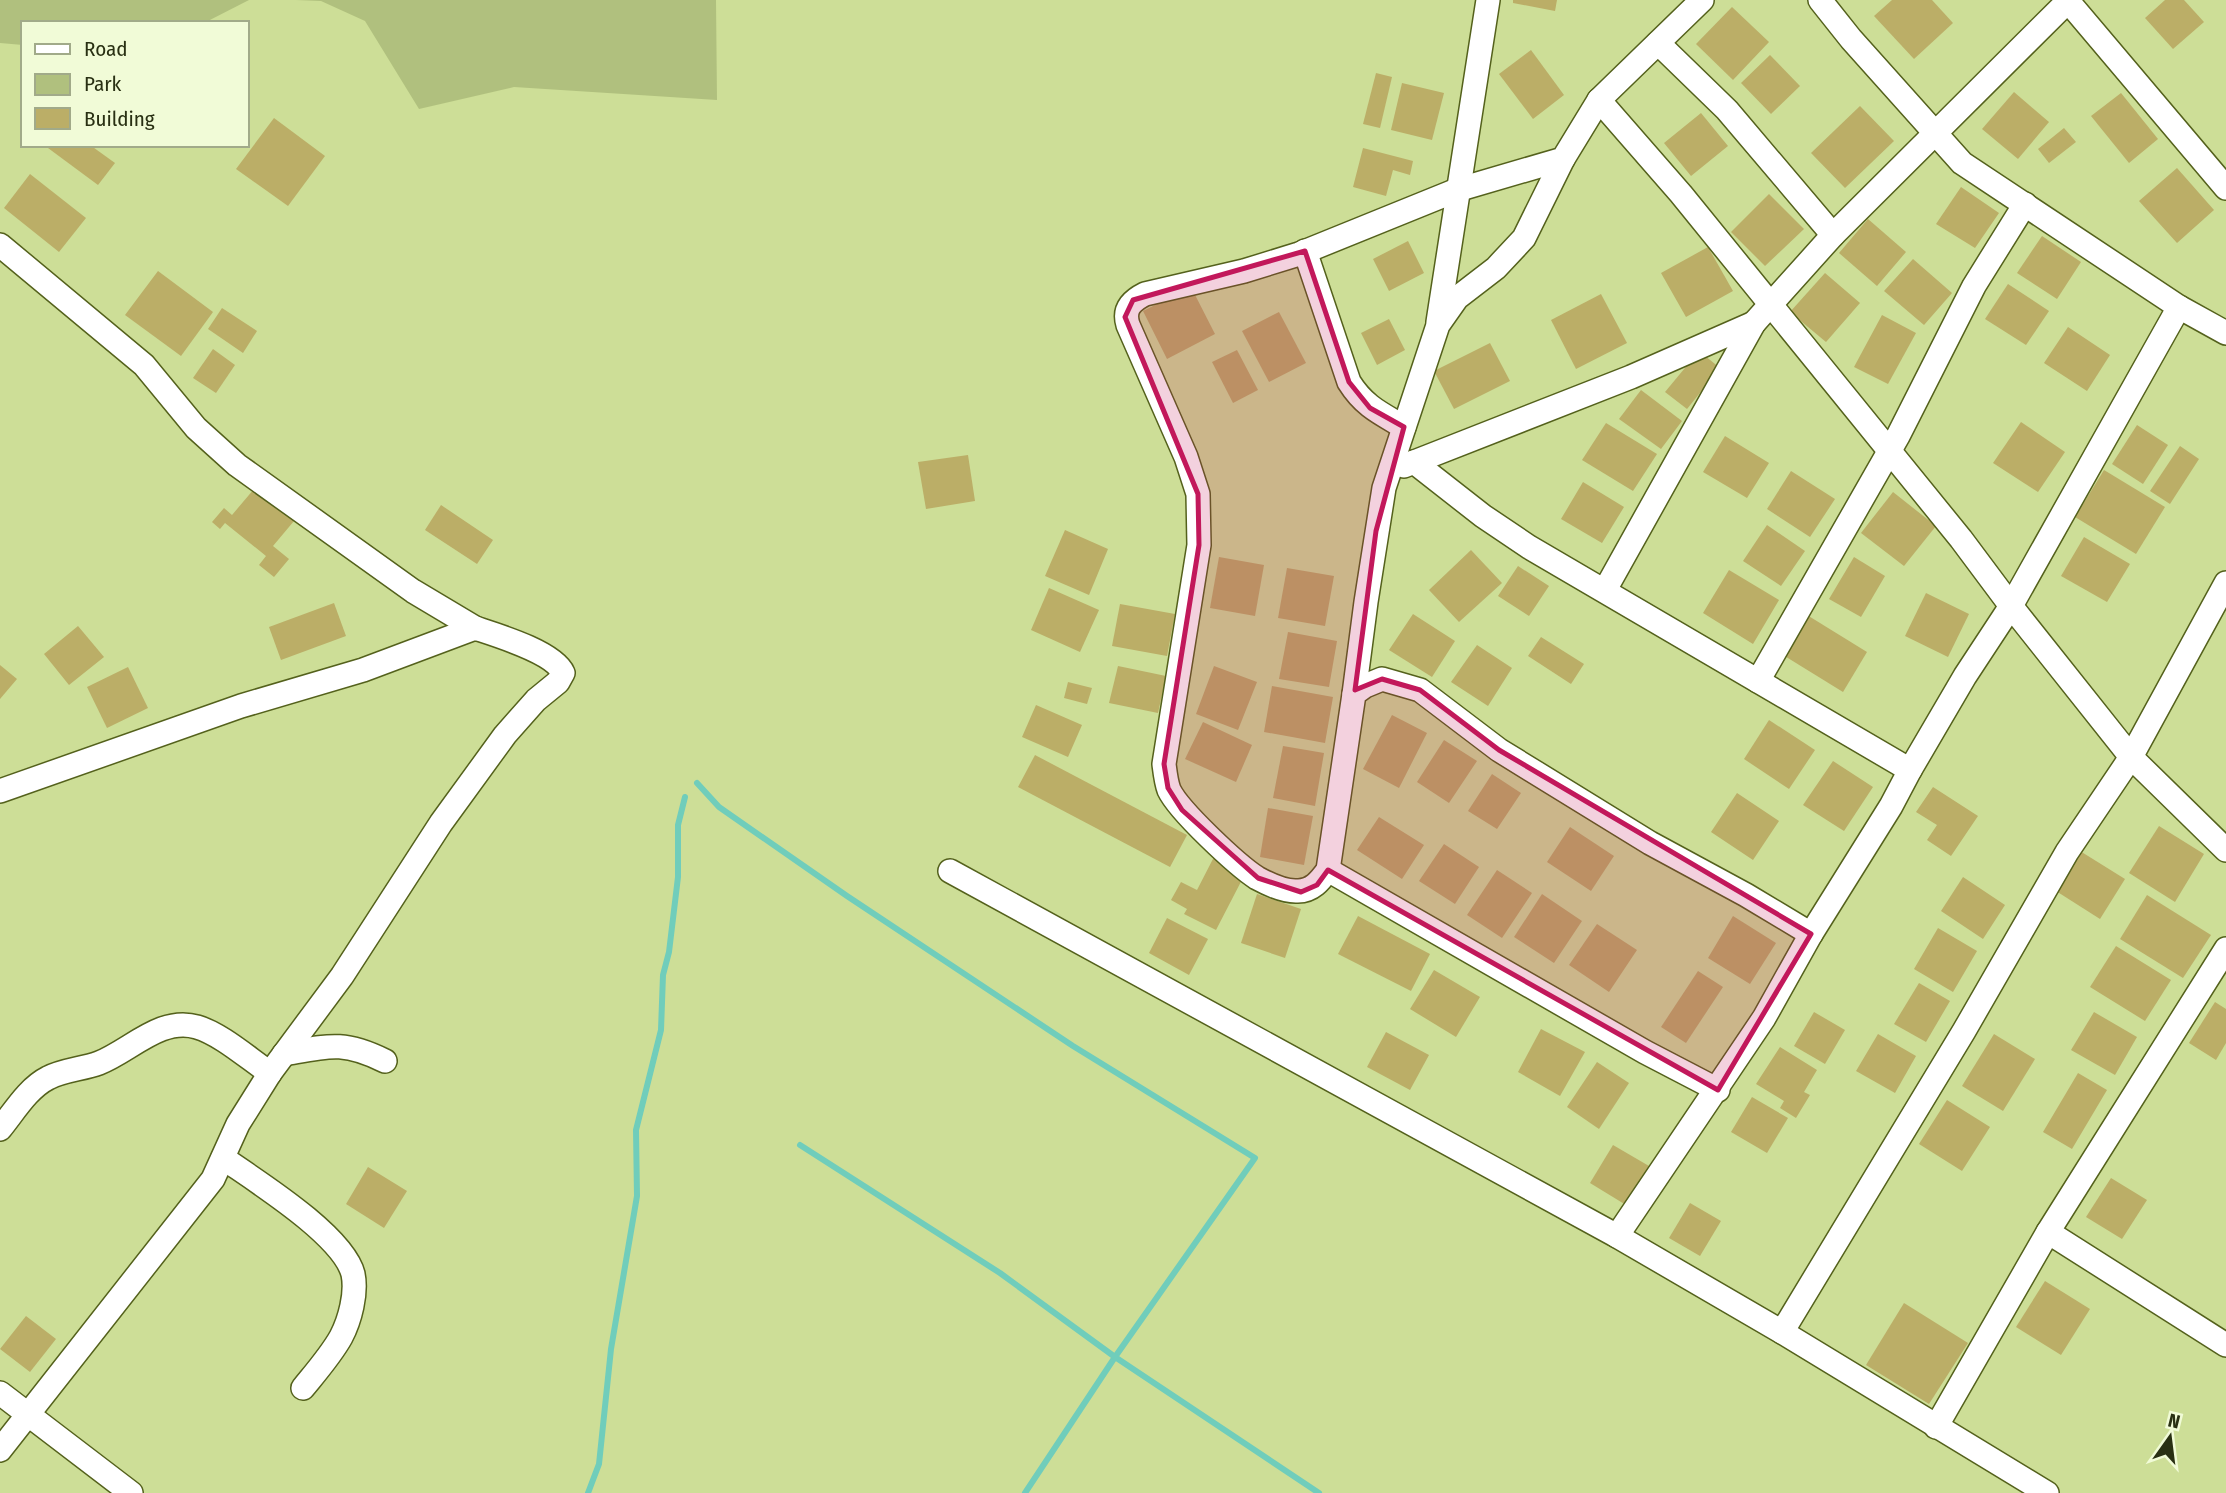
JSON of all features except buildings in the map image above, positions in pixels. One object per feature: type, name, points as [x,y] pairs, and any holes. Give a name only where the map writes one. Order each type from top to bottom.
[{"type":"street","points":[[1488,0],[1457,190],[1438,324],[1390,472],[1376,531],[1328,870],[1317,885],[1301,892],[1288,891],[1258,878],[1182,810],[1168,788],[1164,764],[1199,545],[1198,494],[1186,457],[1125,317],[1127,308],[1133,300],[1144,294],[1244,271],[1305,251],[1457,190],[1563,159]]},
{"type":"street","points":[[1438,324],[1457,298],[1496,268],[1524,238],[1563,159],[1599,100],[1702,0]]},
{"type":"street","points":[[1820,0],[1851,39],[1962,163],[2179,307],[2226,333]]},
{"type":"street","points":[[1605,590],[1754,323],[1833,235],[1936,135],[2068,0],[2226,188]]},
{"type":"street","points":[[1658,43],[1727,110],[1833,235]]},
{"type":"street","points":[[1599,100],[1681,194],[1961,539],[2131,757],[2226,850]]},
{"type":"street","points":[[1758,681],[1889,452],[1974,286],[2025,204]]},
{"type":"street","points":[[0,245],[144,365],[196,428],[237,465],[414,591],[475,628],[506,638],[546,658],[561,668],[562,677],[528,708],[505,735],[441,823],[342,976],[270,1073],[238,1124],[213,1179],[0,1450]]},
{"type":"street","points":[[1305,251],[1349,382],[1370,408],[1404,427]]},
{"type":"street","points":[[1617,1236],[1718,1090],[1764,1018],[1965,676],[2011,606],[2179,307]]},
{"type":"street","points":[[1390,472],[1631,377],[1754,323]]},
{"type":"street","points":[[1415,462],[1483,516],[1530,547],[1910,770]]},
{"type":"street","points":[[1782,1332],[1964,1031],[2067,852],[2131,757],[2226,583]]},
{"type":"street","points":[[0,791],[242,706],[363,670],[475,628]]},
{"type":"street","points":[[1354,694],[1382,679],[1420,690],[1499,750],[1650,844],[1746,895],[1811,934]]},
{"type":"street","points":[[1328,870],[1645,1052],[1718,1090]]},
{"type":"street","points":[[950,871],[1617,1236],[1782,1332],[2047,1493]]},
{"type":"street","points":[[1936,1427],[2048,1232],[2226,949]]},
{"type":"street","points":[[0,1129],[34,1088],[48,1078],[103,1061],[161,1029],[180,1025],[197,1027],[216,1036],[270,1073]]},
{"type":"street","points":[[284,1054],[335,1046],[354,1047],[385,1061]]},
{"type":"street","points":[[223,1158],[306,1218],[342,1253],[353,1274],[353,1301],[341,1336],[303,1388]]},
{"type":"street","points":[[2048,1232],[2226,1345]]},
{"type":"street","points":[[0,1393],[131,1493]]},
{"type":"highlighted area","points":[[1305,251],[1349,382],[1370,408],[1404,427],[1376,531],[1355,690],[1382,679],[1420,690],[1499,750],[1811,934],[1718,1090],[1328,870],[1317,885],[1301,892],[1258,878],[1182,810],[1168,788],[1164,764],[1199,545],[1198,494],[1125,317],[1133,300]]},
{"type":"green space","points":[[0,0],[249,0],[208,21],[21,21],[21,45],[0,43]]},
{"type":"green space","points":[[296,0],[716,0],[717,100],[514,87],[419,109],[365,21],[321,1]]},
{"type":"waterway","points":[[697,783],[719,807],[847,896],[1073,1046],[1255,1158],[1115,1357],[1025,1493]]},
{"type":"waterway","points":[[588,1493],[599,1464],[611,1349],[637,1196],[636,1130],[661,1030],[663,975],[669,952],[678,877],[678,825],[685,797]]},
{"type":"waterway","points":[[800,1145],[1000,1273],[1115,1357],[1319,1493]]}]
